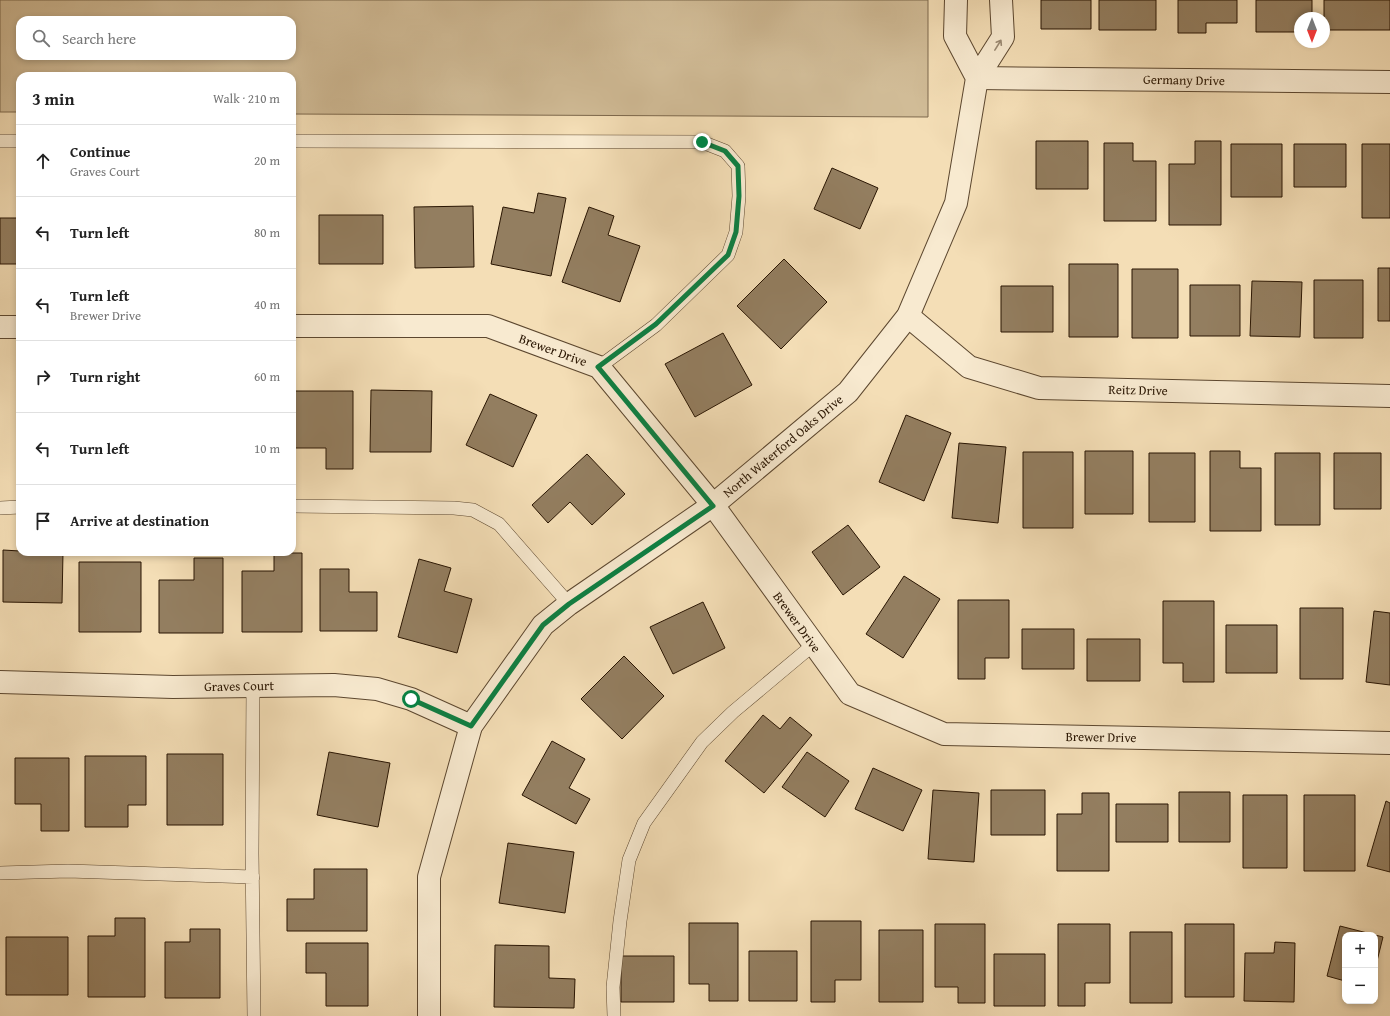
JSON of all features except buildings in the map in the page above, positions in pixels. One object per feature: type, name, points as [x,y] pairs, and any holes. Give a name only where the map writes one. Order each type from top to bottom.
[{"type":"street","points":[[956,0],[955,36],[977,78]]},
{"type":"street","name":"North Waterford Oaks Drive","points":[[429,1016],[429,877],[471,726],[543,625],[569,604],[713,506],[848,392],[908,316],[956,203],[977,78],[1003,37],[1001,0]]},
{"type":"street","name":"Germany Drive","points":[[977,78],[1390,82]]},
{"type":"street","name":"Reitz Drive","points":[[908,316],[969,367],[1039,388],[1390,396]]},
{"type":"street","name":"Brewer Drive","points":[[296,326],[488,326],[598,367],[713,506],[850,694],[944,734],[1390,743]]},
{"type":"street","points":[[0,327],[16,327]]},
{"type":"street","name":"Graves Court","points":[[0,682],[173,687],[334,685],[376,689],[411,699],[471,726]]},
{"type":"lane","points":[[0,141],[16,141]]},
{"type":"lane","points":[[296,141],[702,142],[725,151],[738,166],[739,196],[736,232],[728,255],[656,324],[598,367]]},
{"type":"lane","points":[[296,506],[454,508],[474,510],[498,524],[569,604]]},
{"type":"lane","points":[[0,508],[16,507]]},
{"type":"lane","points":[[614,1016],[613,987],[628,860],[644,823],[702,742],[733,712],[813,645]]},
{"type":"lane","points":[[253,686],[254,1016]]},
{"type":"lane","points":[[0,873],[68,871],[253,877]]},
{"type":"shaded area","points":[[0,0],[928,0],[928,117],[296,114],[296,72],[16,72],[16,112],[0,112]]},
{"type":"route","points":[[411,699],[471,726],[543,625],[569,604],[713,506],[598,367],[656,324],[728,255],[736,232],[739,196],[738,166],[725,151],[702,142]]}]
